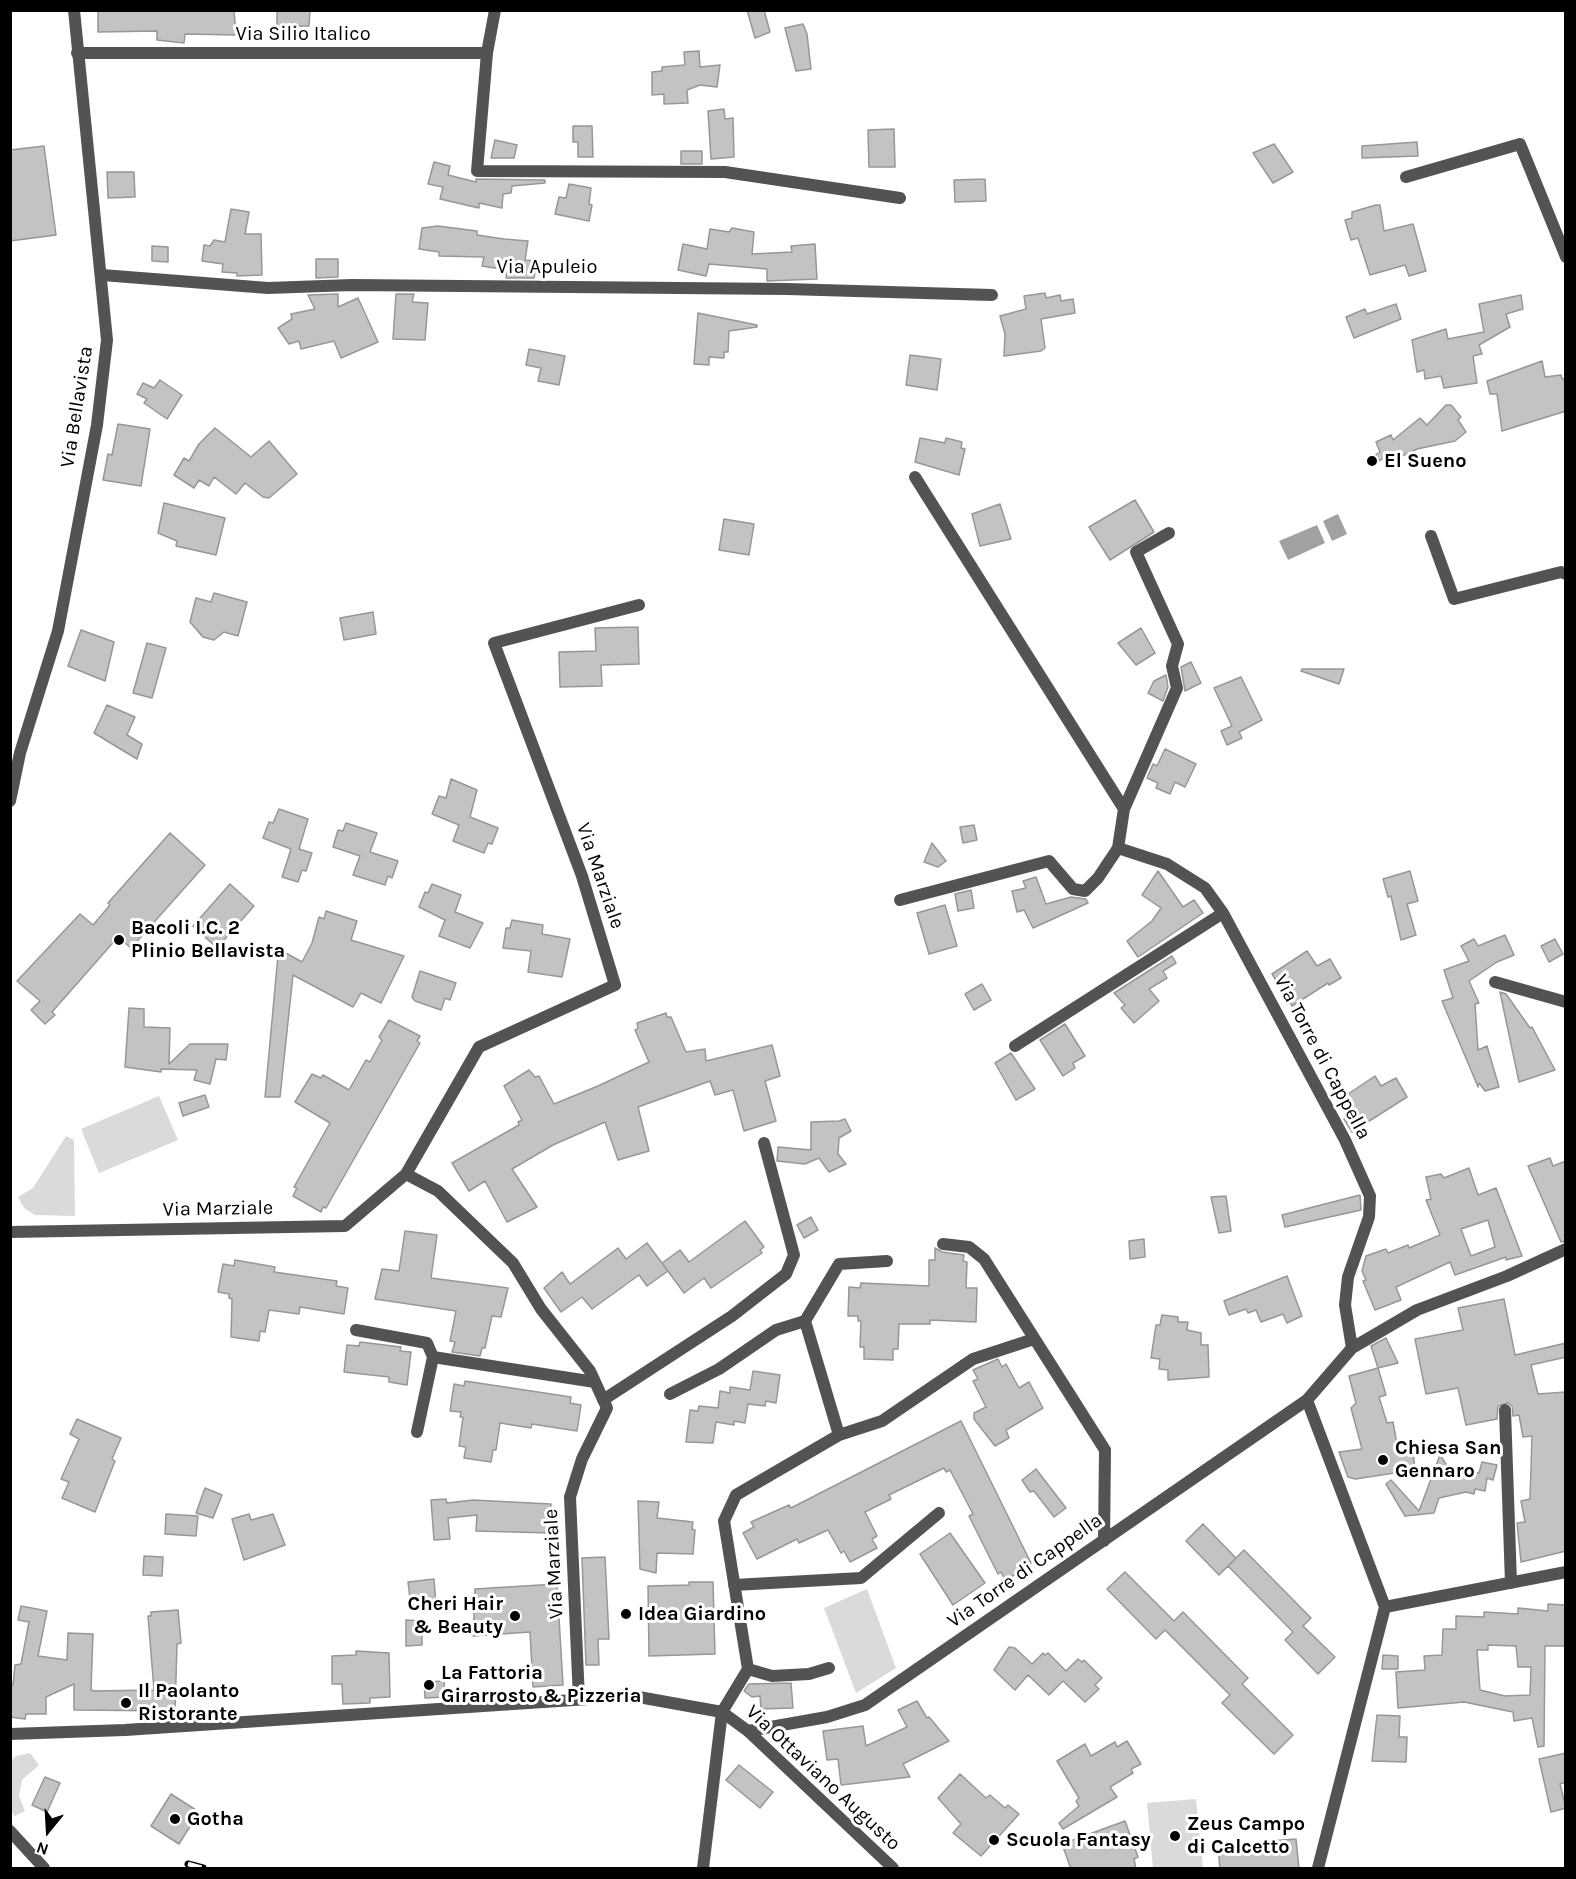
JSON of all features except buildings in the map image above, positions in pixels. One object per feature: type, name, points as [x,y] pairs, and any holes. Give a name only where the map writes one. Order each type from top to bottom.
[{"type":"street","name":"Via Bellavista","points":[[10,801],[20,753],[58,631],[97,425],[107,340],[74,10]]},
{"type":"street","points":[[495,10],[487,53],[477,171],[725,172],[900,198]]},
{"type":"street","name":"Via Silio Italico","points":[[77,53],[487,53]]},
{"type":"street","points":[[1406,177],[1520,144],[1566,257]]},
{"type":"street","name":"Via Apuleio","points":[[102,275],[268,288],[352,285],[764,288],[992,295]]},
{"type":"street","points":[[915,477],[1124,809]]},
{"type":"street","points":[[900,900],[1049,861],[1073,889],[1085,891],[1098,878],[1118,848],[1124,809],[1177,688],[1172,666],[1178,644],[1136,552],[1169,533]]},
{"type":"street","points":[[1431,536],[1454,599],[1561,572],[1566,574]]},
{"type":"street","name":"Via Marziale","points":[[10,1232],[345,1226],[406,1174],[479,1047],[615,986],[582,876],[494,643],[639,605]]},
{"type":"street","name":"Via Torre di Cappella","points":[[1118,848],[1167,864],[1205,888],[1223,913],[1345,1140],[1370,1196],[1369,1217],[1348,1277],[1345,1305],[1352,1348]]},
{"type":"street","points":[[1015,1046],[1223,913]]},
{"type":"street","points":[[1494,982],[1566,1002]]},
{"type":"street","points":[[406,1174],[438,1191],[513,1263],[541,1309],[590,1371],[603,1400],[732,1316],[786,1274],[794,1255],[764,1143]]},
{"type":"street","points":[[943,1244],[969,1247],[984,1259],[1105,1450],[1104,1540]]},
{"type":"street","name":"Via Torre di Cappella","points":[[748,1731],[827,1718],[865,1705],[1307,1400],[1352,1348],[1417,1310],[1507,1276],[1566,1249]]},
{"type":"street","points":[[670,1394],[719,1369],[776,1330],[806,1321],[839,1264],[886,1261]]},
{"type":"street","points":[[806,1321],[839,1435]]},
{"type":"street","points":[[356,1330],[427,1343],[433,1357],[417,1432]]},
{"type":"street","points":[[703,1869],[722,1712],[748,1669],[724,1521],[736,1495],[839,1435],[882,1422],[973,1359],[1034,1339]]},
{"type":"street","points":[[433,1357],[595,1382]]},
{"type":"street","name":"Via Marziale","points":[[579,1699],[570,1497],[582,1459],[607,1408],[603,1400]]},
{"type":"street","points":[[1307,1400],[1385,1607],[1318,1869]]},
{"type":"street","points":[[1505,1410],[1511,1583]]},
{"type":"street","points":[[734,1585],[861,1578],[939,1513]]},
{"type":"street","points":[[1385,1607],[1566,1572]]},
{"type":"street","points":[[748,1669],[772,1676],[809,1674],[828,1668]]},
{"type":"street","name":"Via Ottaviano Augusto","points":[[10,1734],[125,1730],[633,1696],[722,1712],[748,1731],[893,1869]]},
{"type":"street","points":[[10,1831],[44,1869]]},
{"type":"shaded area","points":[[1338,514],[1347,534],[1332,541],[1323,521]]},
{"type":"shaded area","points":[[1317,525],[1325,543],[1288,560],[1279,541]]},
{"type":"shaded area","points":[[159,1096],[178,1140],[99,1173],[81,1129]]},
{"type":"shaded area","points":[[66,1136],[74,1140],[75,1216],[35,1215],[24,1208],[18,1197],[33,1188]]},
{"type":"shaded area","points":[[867,1589],[896,1668],[856,1693],[824,1608]]},
{"type":"shaded area","points":[[30,1753],[39,1765],[22,1780],[19,1796],[25,1811],[15,1816],[11,1811],[11,1761],[16,1756]]},
{"type":"shaded area","name":"Zeus Campo di Calcetto","points":[[1196,1799],[1203,1868],[1153,1868],[1147,1803]]},
{"type":"railway","points":[[188,1864],[203,1868]]},
{"type":"place","name":"El Sueno","points":[[1372,461]]},
{"type":"place","name":"Bacoli I.C. 2 Plinio Bellavista","points":[[119,940]]},
{"type":"place","name":"Chiesa San Gennaro","points":[[1383,1460]]},
{"type":"place","name":"Idea Giardino","points":[[626,1614]]},
{"type":"place","name":"Cheri Hair & Beauty","points":[[515,1616]]},
{"type":"place","name":"La Fattoria Girarrosto & Pizzeria","points":[[429,1685]]},
{"type":"place","name":"Il Paolanto Ristorante","points":[[126,1703]]},
{"type":"place","name":"Gotha","points":[[175,1819]]},
{"type":"place","name":"Zeus Campo di Calcetto","points":[[1175,1836]]},
{"type":"place","name":"Scuola Fantasy","points":[[994,1840]]}]
